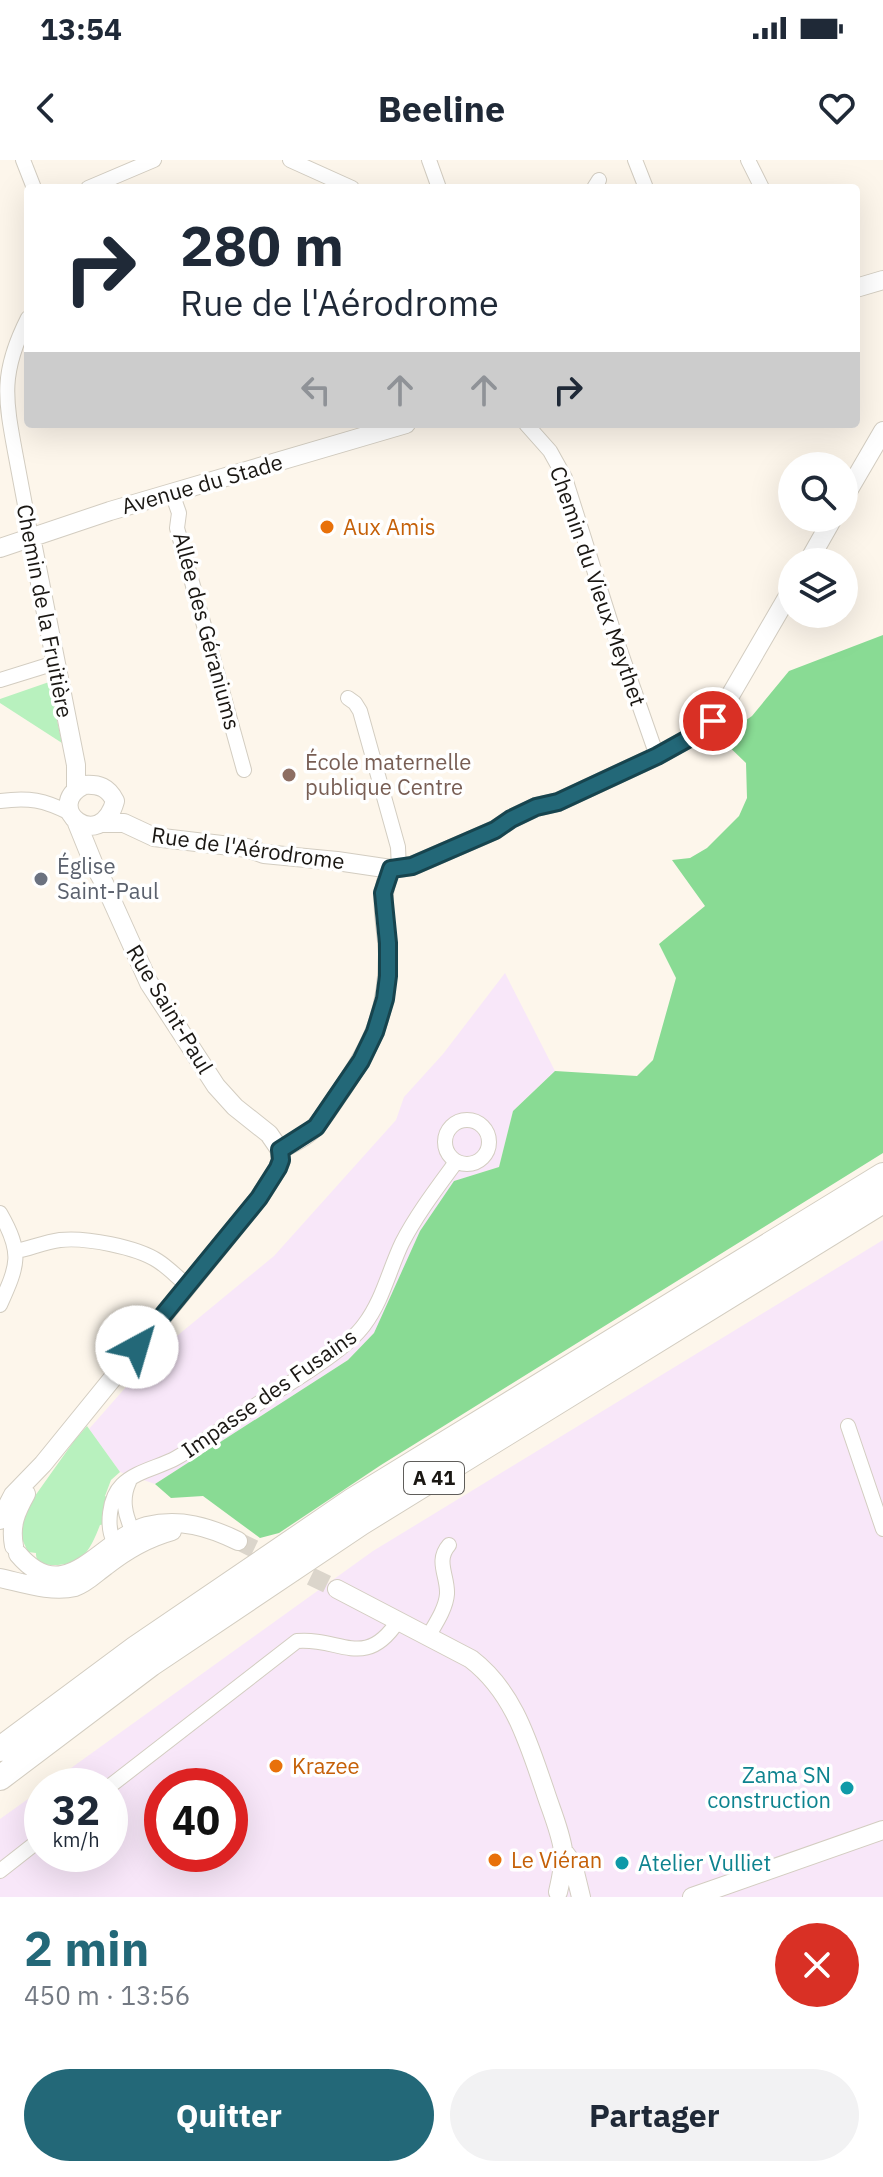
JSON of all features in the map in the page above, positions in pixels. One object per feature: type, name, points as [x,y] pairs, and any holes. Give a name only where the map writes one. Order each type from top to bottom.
[{"type":"highway","name":"A 41","points":[[0,1749],[136,1648],[353,1500],[883,1175]]},
{"type":"highway","name":"A 41","points":[[0,1778],[151,1664],[361,1523],[883,1201]]},
{"type":"street","points":[[23,160],[32,184]]},
{"type":"street","points":[[97,184],[154,160]]},
{"type":"street","points":[[290,160],[343,184]]},
{"type":"street","points":[[429,160],[438,184]]},
{"type":"street","points":[[635,160],[644,184]]},
{"type":"street","points":[[748,160],[760,184]]},
{"type":"street","points":[[860,287],[883,280]]},
{"type":"street","name":"Chemin de la Fruitière","points":[[24,326],[11,353],[5,401],[76,765],[73,805]]},
{"type":"street","name":"Avenue du Stade","points":[[0,548],[392,428]]},
{"type":"street","name":"Chemin du Vieux Meythet","points":[[530,428],[561,469],[657,756]]},
{"type":"street","points":[[858,474],[883,431]]},
{"type":"street","name":"Allée des Géraniums","points":[[172,493],[179,513],[177,528],[244,770]]},
{"type":"street","name":"Rue de l'Aérodrome","points":[[0,801],[20,799],[73,805],[91,826],[124,823],[159,838],[395,869],[412,866],[495,830],[536,807],[558,802],[657,756],[702,731],[720,713],[778,613]]},
{"type":"street","points":[[0,680],[55,663]]},
{"type":"street","points":[[0,1520],[13,1495],[43,1464],[274,1176],[281,1160],[280,1150],[316,1127],[361,1061],[375,1032],[388,976],[383,893],[395,869],[398,847],[360,711],[348,698]]},
{"type":"street","points":[[76,765],[100,786]]},
{"type":"street","points":[[73,805],[84,785],[100,786]]},
{"type":"street","name":"Rue de l'Aérodrome","points":[[100,786],[110,792],[124,823]]},
{"type":"street","points":[[89,849],[99,824],[115,801]]},
{"type":"street","name":"Rue Saint-Paul","points":[[73,805],[94,865],[149,983],[226,1099],[269,1134],[280,1150]]},
{"type":"street","name":"Impasse des Fusains","points":[[132,1478],[173,1460],[206,1439],[363,1327],[411,1226],[456,1162]]},
{"type":"street","points":[[0,1213],[17,1251],[15,1270],[0,1305]]},
{"type":"street","points":[[17,1251],[60,1240],[131,1250],[156,1260],[187,1285]]},
{"type":"street","points":[[848,1426],[883,1529]]},
{"type":"street","points":[[0,1578],[13,1572],[17,1564],[10,1546],[15,1517],[43,1464]]},
{"type":"street","points":[[132,1478],[126,1489],[125,1509],[133,1532]]},
{"type":"street","points":[[114,1542],[110,1524],[115,1495],[121,1485],[132,1478]]},
{"type":"street","points":[[10,1546],[38,1572],[59,1576],[83,1568],[114,1542],[133,1532],[162,1523],[199,1526],[238,1541]]},
{"type":"street","points":[[0,1578],[46,1587],[72,1588],[90,1579],[133,1547],[157,1535],[199,1526]]},
{"type":"street","points":[[103,1568],[108,1558],[133,1532]]},
{"type":"street","points":[[429,1635],[447,1592],[442,1559],[449,1545]]},
{"type":"street","points":[[337,1589],[471,1659],[504,1692],[530,1749],[564,1852],[573,1864],[581,1897]]},
{"type":"street","points":[[128,1772],[297,1641],[310,1640],[346,1649],[363,1649],[387,1635],[398,1621]]},
{"type":"street","points":[[692,1897],[883,1830]]},
{"type":"street","points":[[0,1871],[24,1852]]},
{"type":"street","points":[[564,1852],[554,1894],[570,1892],[581,1897]]},
{"type":"shaded area","points":[[505,973],[555,1071],[513,1111],[499,1167],[454,1181],[420,1231],[374,1333],[348,1360],[155,1484],[120,1472],[89,1429],[155,1354],[274,1256],[396,1120],[404,1097],[443,1054]]},
{"type":"shaded area","points":[[883,1240],[883,1897],[0,1897],[0,1819],[24,1802],[24,1872],[128,1872],[128,1768],[71,1768],[373,1551]]},
{"type":"green space","points":[[883,635],[883,1153],[381,1465],[279,1533],[260,1538],[203,1496],[171,1498],[155,1484],[348,1360],[374,1333],[420,1231],[454,1181],[499,1167],[513,1111],[555,1071],[637,1076],[653,1060],[676,978],[659,944],[705,906],[672,860],[690,858],[707,848],[739,816],[747,798],[746,763],[720,738],[752,716],[789,671]]},
{"type":"green space","points":[[49,682],[62,743],[0,703],[0,699]]},
{"type":"green space","points":[[87,1426],[120,1472],[111,1480],[105,1496],[109,1499],[105,1524],[100,1525],[80,1559],[64,1564],[45,1564],[37,1559],[36,1553],[28,1552],[22,1539],[20,1517]]},
{"type":"tunnel","points":[[238,1541],[337,1589]]},
{"type":"place","name":"Aux Amis","points":[[327,527]]},
{"type":"place","name":"École maternelle publique Centre","points":[[289,775]]},
{"type":"place","name":"Église Saint-Paul","points":[[41,879]]},
{"type":"place","name":"Krazee","points":[[276,1766]]},
{"type":"place","name":"Zama SN construction","points":[[847,1788]]},
{"type":"place","name":"Le Viéran","points":[[495,1860]]},
{"type":"place","name":"Atelier Vulliet","points":[[622,1863]]},
{"type":"route","points":[[137,1347],[259,1198],[278,1168],[280,1150],[316,1127],[367,1051],[386,993],[388,943],[383,893],[391,869],[412,866],[495,830],[536,807],[558,802],[657,756],[702,731],[713,721]]}]
